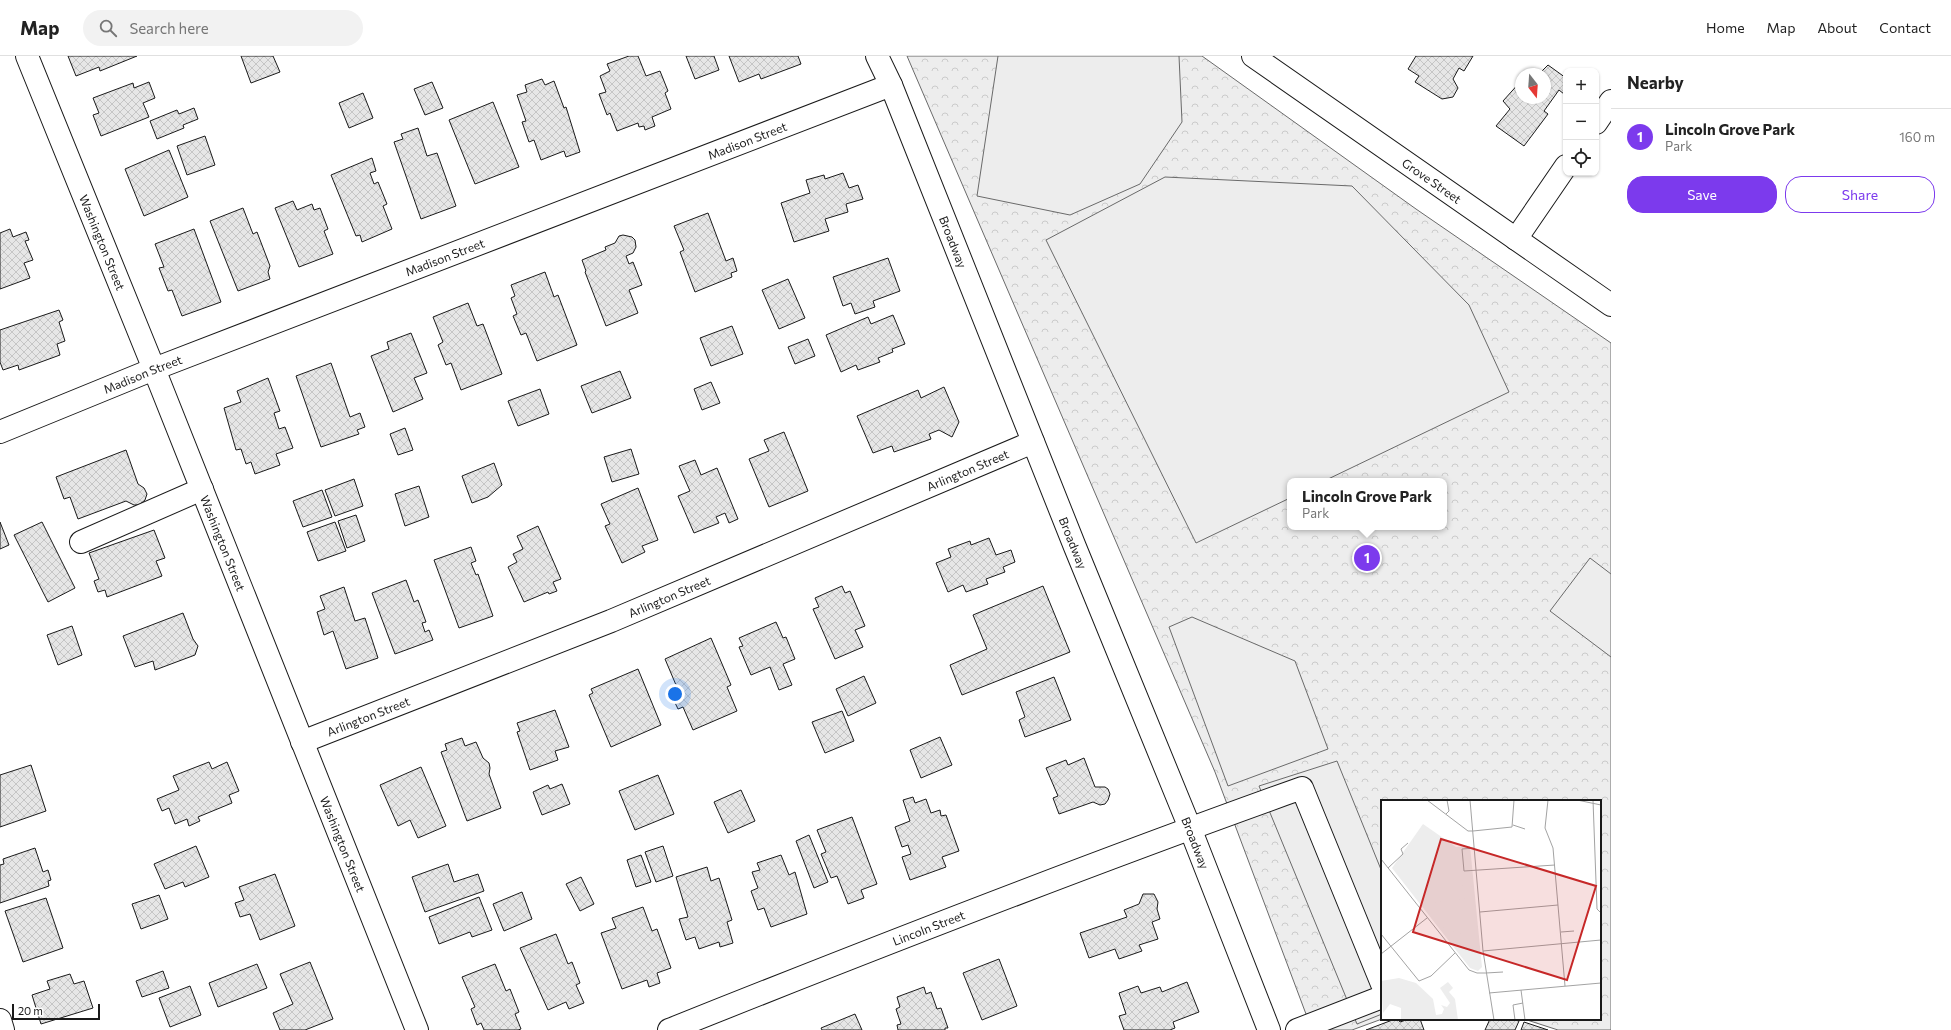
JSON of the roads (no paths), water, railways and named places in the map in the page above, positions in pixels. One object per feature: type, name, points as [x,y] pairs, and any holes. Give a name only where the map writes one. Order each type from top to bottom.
[{"type":"street","name":"Washington Street","points":[[27,56],[202,489],[417,1030]]},
{"type":"street","name":"Broadway","points":[[878,56],[1190,828],[1269,1030]]},
{"type":"street","name":"Grove Street","points":[[1253,56],[1611,305]]},
{"type":"street","name":"Madison Street","points":[[0,432],[154,370],[891,85]]},
{"type":"street","points":[[1599,119],[1611,101]]},
{"type":"street","points":[[1516,239],[1563,170]]},
{"type":"street","name":"Arlington Street","points":[[302,742],[612,621],[1033,442]]},
{"type":"street","points":[[81,542],[202,489]]},
{"type":"street","name":"Lincoln Street","points":[[669,1030],[838,962],[1190,828],[1302,788],[1381,982]]},
{"type":"street","points":[[1297,1030],[1381,997]]},
{"type":"street","points":[[0,1020],[3,1030]]},
{"type":"place","name":"Lincoln Grove Park","points":[[1367,558]]}]
